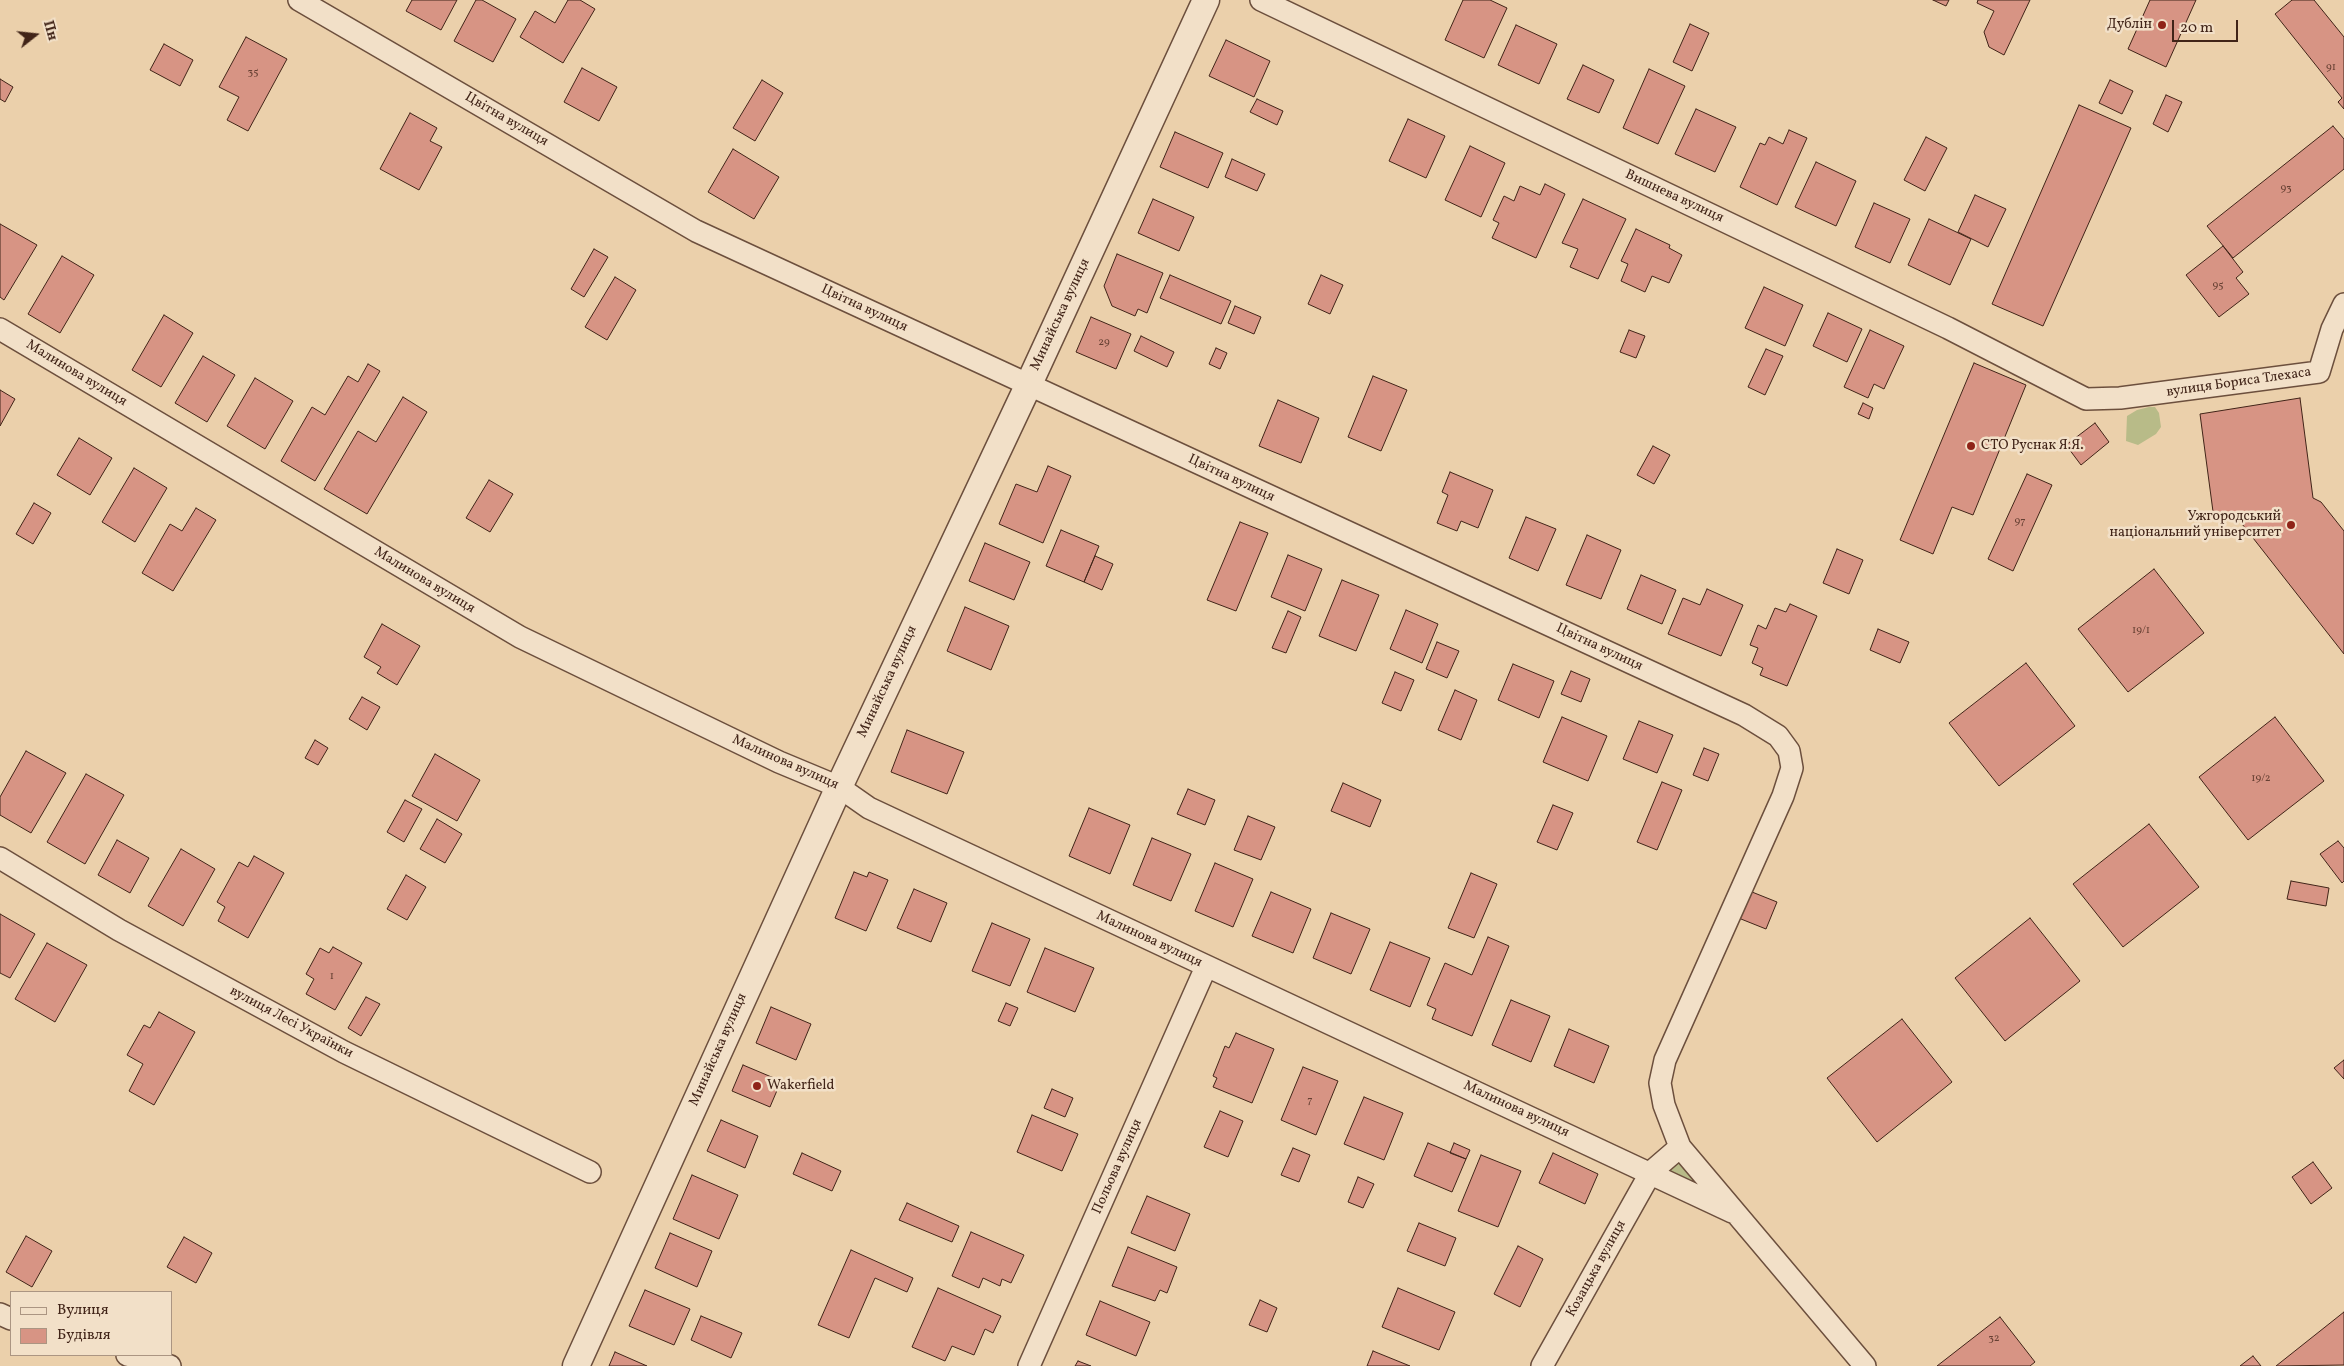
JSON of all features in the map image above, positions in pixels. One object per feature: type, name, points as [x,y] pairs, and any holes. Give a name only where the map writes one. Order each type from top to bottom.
[{"type":"street","name":"Цвітна вулиця","points":[[299,0],[696,231],[1028,386],[1735,710],[1778,736],[1789,751],[1792,768],[1784,796],[1665,1060],[1660,1083],[1663,1098],[1680,1147]]},
{"type":"street","name":"Минайська вулиця","points":[[576,1366],[839,787],[1028,386],[1206,0]]},
{"type":"street","name":"Вишнева вулиця","points":[[1261,0],[1948,328],[2086,399]]},
{"type":"street","name":"вулиця Бориса Тлехаса","points":[[2086,399],[2120,398],[2320,372],[2332,329],[2344,304]]},
{"type":"street","name":"Малинова вулиця","points":[[0,329],[520,637],[779,762],[839,787],[869,808],[1206,967],[1651,1172],[1739,1215]]},
{"type":"street","name":"вулиця Лесі Українки","points":[[0,858],[118,930],[344,1052],[590,1172]]},
{"type":"street","name":"Польова вулиця","points":[[1029,1366],[1206,967]]},
{"type":"street","name":"Козацька вулиця","points":[[1542,1366],[1651,1172],[1680,1147]]},
{"type":"street","points":[[1680,1147],[1865,1366]]},
{"type":"street","points":[[131,1356],[170,1366]]},
{"type":"green space","points":[[2155,407],[2159,413],[2161,427],[2156,434],[2138,445],[2126,441],[2127,416],[2137,410]]},
{"type":"green space","points":[[1679,1160],[1703,1187],[1669,1173]]},
{"type":"building","points":[[412,0],[457,0],[441,30],[406,11]]},
{"type":"building","points":[[476,0],[482,0],[516,19],[493,62],[454,41]]},
{"type":"building","points":[[568,0],[580,0],[595,9],[563,63],[520,37],[535,11],[555,23]]},
{"type":"building","points":[[1463,0],[1490,0],[1507,8],[1484,58],[1445,40]]},
{"type":"building","points":[[1933,0],[1949,0],[1946,6]]},
{"type":"building","points":[[1978,0],[2030,0],[2004,55],[1989,47],[1984,32],[1994,11],[1977,3]]},
{"type":"building","name":"Дублін","points":[[2150,0],[2196,0],[2166,67],[2128,49]]},
{"type":"building","points":[[2292,0],[2314,0],[2344,37],[2344,109],[2338,102],[2342,98],[2275,14]]},
{"type":"building","points":[[1690,24],[1709,33],[1692,71],[1673,62]]},
{"type":"building","points":[[1516,25],[1557,44],[1539,84],[1498,65]]},
{"type":"building","points":[[246,37],[287,59],[248,131],[227,120],[239,97],[219,87]]},
{"type":"building","points":[[1226,40],[1270,61],[1254,97],[1209,76]]},
{"type":"building","points":[[164,44],[193,60],[180,86],[150,70]]},
{"type":"building","points":[[1583,65],[1614,80],[1599,113],[1567,99]]},
{"type":"building","points":[[582,68],[617,87],[599,121],[564,102]]},
{"type":"building","points":[[1649,69],[1685,86],[1658,144],[1623,128]]},
{"type":"building","points":[[0,79],[13,87],[5,102],[0,99]]},
{"type":"building","points":[[762,80],[783,93],[755,141],[733,128]]},
{"type":"building","points":[[2110,80],[2133,91],[2122,114],[2099,103]]},
{"type":"building","points":[[2166,95],[2182,102],[2168,132],[2153,124]]},
{"type":"building","points":[[1257,99],[1283,111],[1277,125],[1250,112]]},
{"type":"building","points":[[2079,105],[2131,128],[2043,326],[1992,304]]},
{"type":"building","points":[[1696,109],[1736,127],[1715,172],[1675,154]]},
{"type":"building","points":[[410,113],[437,128],[430,141],[442,147],[419,190],[380,169]]},
{"type":"building","points":[[1408,119],[1445,136],[1426,178],[1389,161]]},
{"type":"building","points":[[2333,126],[2344,139],[2344,169],[2233,258],[2207,226]]},
{"type":"building","points":[[1789,130],[1807,138],[1777,205],[1740,187],[1760,143],[1765,145],[1769,137],[1783,144]]},
{"type":"building","points":[[1175,132],[1223,153],[1208,188],[1160,167]]},
{"type":"building","points":[[1926,137],[1947,148],[1925,191],[1904,180]]},
{"type":"building","points":[[1470,146],[1505,163],[1481,217],[1445,200]]},
{"type":"building","points":[[733,149],[779,177],[754,219],[708,192]]},
{"type":"building","points":[[1232,159],[1265,174],[1257,191],[1225,177]]},
{"type":"building","points":[[1816,162],[1856,181],[1836,226],[1795,207]]},
{"type":"building","points":[[1545,184],[1565,194],[1536,258],[1492,238],[1499,223],[1493,220],[1504,196],[1514,201],[1520,186],[1540,195]]},
{"type":"building","points":[[1975,195],[2006,209],[1988,247],[1958,232]]},
{"type":"building","points":[[1153,199],[1194,217],[1179,251],[1138,233]]},
{"type":"building","points":[[1583,199],[1626,219],[1598,279],[1570,267],[1578,249],[1562,243]]},
{"type":"building","points":[[1874,203],[1910,219],[1890,263],[1855,247]]},
{"type":"building","points":[[1929,219],[1971,239],[1950,285],[1908,265]]},
{"type":"building","points":[[0,224],[37,245],[4,300],[0,297]]},
{"type":"building","points":[[1636,229],[1670,245],[1669,248],[1682,255],[1669,283],[1652,276],[1645,292],[1621,281],[1628,264],[1621,261]]},
{"type":"building","points":[[2223,246],[2243,272],[2236,278],[2249,294],[2219,317],[2186,275]]},
{"type":"building","points":[[594,249],[608,257],[584,297],[571,289]]},
{"type":"building","points":[[1117,254],[1163,273],[1147,313],[1138,309],[1135,316],[1112,306],[1104,286]]},
{"type":"building","points":[[62,256],[94,275],[60,333],[28,314]]},
{"type":"building","points":[[1170,275],[1231,301],[1221,324],[1160,298]]},
{"type":"building","points":[[1321,275],[1343,285],[1330,314],[1308,304]]},
{"type":"building","points":[[615,277],[636,290],[607,340],[585,327]]},
{"type":"building","points":[[1764,287],[1803,305],[1785,346],[1745,328]]},
{"type":"building","points":[[1235,306],[1261,317],[1254,334],[1228,323]]},
{"type":"building","points":[[1828,313],[1862,329],[1847,362],[1813,346]]},
{"type":"building","points":[[164,315],[193,333],[161,387],[132,370]]},
{"type":"building","points":[[1091,317],[1131,334],[1116,369],[1076,352]]},
{"type":"building","points":[[1629,330],[1645,336],[1636,358],[1620,352]]},
{"type":"building","points":[[1870,330],[1904,346],[1884,389],[1874,384],[1868,398],[1844,387]]},
{"type":"building","points":[[1141,336],[1174,352],[1167,367],[1134,351]]},
{"type":"building","points":[[1216,348],[1227,353],[1220,369],[1209,364]]},
{"type":"building","points":[[1766,349],[1783,356],[1765,395],[1748,387]]},
{"type":"building","points":[[203,356],[235,375],[207,422],[175,403]]},
{"type":"building","name":"СТО Руснак Я.Я.","points":[[1974,363],[2026,385],[1973,515],[1952,507],[1933,554],[1900,540]]},
{"type":"building","points":[[368,364],[380,371],[315,481],[281,461],[312,407],[325,415],[348,376],[358,382]]},
{"type":"building","points":[[1373,376],[1407,390],[1381,451],[1348,437]]},
{"type":"building","points":[[255,378],[293,401],[265,449],[227,426]]},
{"type":"building","points":[[0,390],[15,399],[0,426]]},
{"type":"building","points":[[403,397],[427,412],[367,514],[324,489],[358,431],[376,442]]},
{"type":"building","name":"Ужгородський національний університет","points":[[2300,398],[2313,498],[2321,502],[2344,531],[2344,654],[2235,515],[2214,519],[2200,414]]},
{"type":"building","points":[[1278,400],[1319,418],[1301,463],[1259,446]]},
{"type":"building","points":[[1863,403],[1873,408],[1869,419],[1858,414]]},
{"type":"building","points":[[2095,423],[2109,442],[2081,465],[2066,445]]},
{"type":"building","points":[[79,438],[112,458],[90,495],[57,475]]},
{"type":"building","points":[[1653,446],[1670,455],[1654,484],[1637,475]]},
{"type":"building","points":[[1048,466],[1071,476],[1043,543],[999,524],[1016,484],[1037,492]]},
{"type":"building","points":[[134,468],[167,488],[135,542],[102,522]]},
{"type":"building","points":[[1450,472],[1493,490],[1478,528],[1461,521],[1457,531],[1437,523],[1448,495],[1442,492]]},
{"type":"building","points":[[2027,474],[2052,485],[2013,571],[1988,559]]},
{"type":"building","points":[[489,480],[513,494],[490,532],[466,518]]},
{"type":"building","points":[[34,503],[51,513],[33,544],[16,534]]},
{"type":"building","points":[[196,508],[216,520],[173,591],[142,573],[170,524],[182,531]]},
{"type":"building","points":[[1526,517],[1556,529],[1538,571],[1509,558]]},
{"type":"building","points":[[1240,522],[1268,533],[1236,611],[1207,600]]},
{"type":"building","points":[[1061,530],[1099,546],[1084,582],[1046,566]]},
{"type":"building","points":[[1587,535],[1621,550],[1601,599],[1566,585]]},
{"type":"building","points":[[985,543],[1030,562],[1014,600],[969,581]]},
{"type":"building","points":[[1837,549],[1863,560],[1849,594],[1823,583]]},
{"type":"building","points":[[1288,555],[1322,569],[1305,611],[1271,597]]},
{"type":"building","points":[[1095,556],[1113,564],[1102,590],[1084,582]]},
{"type":"building","points":[[2154,569],[2204,633],[2128,692],[2078,629]]},
{"type":"building","points":[[1641,575],[1676,590],[1662,624],[1627,609]]},
{"type":"building","points":[[1342,580],[1379,595],[1356,651],[1319,636]]},
{"type":"building","points":[[1707,589],[1743,605],[1721,656],[1668,634],[1683,598],[1700,605]]},
{"type":"building","points":[[1790,604],[1817,616],[1787,686],[1760,675],[1763,668],[1752,663],[1758,648],[1750,645],[1758,625],[1766,629],[1775,608],[1786,612]]},
{"type":"building","points":[[965,607],[1009,626],[991,670],[947,651]]},
{"type":"building","points":[[1406,610],[1438,624],[1422,663],[1390,649]]},
{"type":"building","points":[[1288,611],[1301,617],[1286,653],[1272,648]]},
{"type":"building","points":[[382,624],[420,646],[397,685],[377,673],[381,667],[364,657]]},
{"type":"building","points":[[1878,629],[1909,642],[1900,663],[1870,650]]},
{"type":"building","points":[[1437,642],[1459,651],[1447,678],[1426,669]]},
{"type":"building","points":[[2026,663],[2075,726],[1999,786],[1949,723]]},
{"type":"building","points":[[1513,664],[1554,681],[1539,718],[1498,700]]},
{"type":"building","points":[[1571,671],[1590,679],[1581,702],[1561,694]]},
{"type":"building","points":[[1395,672],[1414,680],[1401,711],[1382,703]]},
{"type":"building","points":[[1455,690],[1477,700],[1461,740],[1438,730]]},
{"type":"building","points":[[362,697],[380,707],[367,730],[349,719]]},
{"type":"building","points":[[1562,717],[1607,736],[1588,781],[1543,762]]},
{"type":"building","points":[[2275,717],[2324,781],[2248,840],[2199,777]]},
{"type":"building","points":[[1639,721],[1673,735],[1657,773],[1623,759]]},
{"type":"building","points":[[907,730],[964,752],[947,794],[891,772]]},
{"type":"building","points":[[315,740],[328,748],[318,765],[305,758]]},
{"type":"building","points":[[1704,748],[1719,754],[1708,781],[1693,775]]},
{"type":"building","points":[[26,751],[66,773],[31,833],[0,815],[0,797]]},
{"type":"building","points":[[435,754],[480,780],[457,821],[412,796]]},
{"type":"building","points":[[86,774],[124,795],[85,864],[47,842]]},
{"type":"building","points":[[1662,782],[1682,790],[1657,850],[1637,842]]},
{"type":"building","points":[[1343,783],[1381,800],[1370,827],[1331,811]]},
{"type":"building","points":[[1188,789],[1215,800],[1205,825],[1177,814]]},
{"type":"building","points":[[405,800],[422,809],[404,842],[387,832]]},
{"type":"building","points":[[1553,805],[1573,813],[1557,850],[1537,842]]},
{"type":"building","points":[[1089,808],[1130,825],[1110,874],[1069,856]]},
{"type":"building","points":[[1248,816],[1275,827],[1261,860],[1234,850]]},
{"type":"building","points":[[437,819],[462,834],[445,863],[420,849]]},
{"type":"building","points":[[2149,824],[2199,887],[2123,947],[2073,884]]},
{"type":"building","points":[[1152,838],[1191,854],[1171,901],[1133,885]]},
{"type":"building","points":[[117,840],[149,858],[130,893],[98,875]]},
{"type":"building","points":[[2338,841],[2344,848],[2344,881],[2342,883],[2320,854]]},
{"type":"building","points":[[181,849],[215,869],[183,926],[148,906]]},
{"type":"building","points":[[254,856],[284,873],[248,938],[218,921],[225,907],[217,902],[239,862],[248,867]]},
{"type":"building","points":[[1215,863],[1253,879],[1233,927],[1195,911]]},
{"type":"building","points":[[854,872],[867,877],[869,872],[888,880],[866,931],[835,918]]},
{"type":"building","points":[[1471,873],[1497,884],[1474,938],[1448,928]]},
{"type":"building","points":[[406,875],[426,887],[407,920],[387,909]]},
{"type":"building","points":[[2291,881],[2329,888],[2326,906],[2287,899]]},
{"type":"building","points":[[914,889],[947,903],[931,942],[897,928]]},
{"type":"building","points":[[1747,890],[1777,902],[1766,929],[1736,917]]},
{"type":"building","points":[[1271,892],[1311,909],[1293,953],[1252,936]]},
{"type":"building","points":[[1331,913],[1370,929],[1351,974],[1313,958]]},
{"type":"building","points":[[0,914],[35,934],[10,978],[0,973]]},
{"type":"building","points":[[2030,918],[2080,981],[2005,1041],[1955,978]]},
{"type":"building","points":[[992,923],[1030,939],[1010,986],[972,971]]},
{"type":"building","points":[[1488,937],[1509,946],[1472,1036],[1432,1019],[1436,1009],[1427,1005],[1445,963],[1472,975]]},
{"type":"building","points":[[1390,942],[1430,958],[1410,1007],[1370,990]]},
{"type":"building","points":[[47,943],[87,965],[55,1022],[15,999]]},
{"type":"building","points":[[333,947],[362,963],[335,1010],[306,994],[314,979],[306,974],[320,948],[329,953]]},
{"type":"building","points":[[1045,948],[1094,968],[1075,1012],[1027,992]]},
{"type":"building","points":[[366,997],[380,1004],[361,1036],[348,1028]]},
{"type":"building","points":[[1511,1000],[1550,1016],[1531,1062],[1492,1045]]},
{"type":"building","points":[[1006,1003],[1018,1008],[1010,1026],[998,1021]]},
{"type":"building","points":[[771,1007],[811,1024],[796,1060],[756,1043]]},
{"type":"building","points":[[159,1012],[195,1032],[154,1105],[129,1091],[143,1064],[127,1055],[144,1025],[150,1028]]},
{"type":"building","points":[[1902,1019],[1952,1082],[1877,1142],[1827,1078]]},
{"type":"building","points":[[1569,1029],[1609,1046],[1594,1083],[1554,1066]]},
{"type":"building","points":[[1236,1033],[1274,1049],[1252,1103],[1213,1087],[1217,1078],[1213,1076],[1225,1046],[1229,1048]]},
{"type":"building","points":[[2344,1060],[2344,1079],[2334,1068]]},
{"type":"building","name":"Wakerfield","points":[[743,1065],[781,1081],[770,1107],[732,1091]]},
{"type":"building","points":[[1303,1067],[1338,1081],[1316,1135],[1281,1120]]},
{"type":"building","points":[[1052,1089],[1073,1098],[1065,1117],[1044,1108]]},
{"type":"building","points":[[1364,1097],[1403,1113],[1384,1160],[1344,1144]]},
{"type":"building","points":[[1220,1111],[1243,1121],[1228,1157],[1204,1147]]},
{"type":"building","points":[[1032,1115],[1078,1134],[1062,1171],[1017,1152]]},
{"type":"building","points":[[721,1120],[758,1136],[745,1168],[707,1151]]},
{"type":"building","points":[[1428,1143],[1466,1159],[1452,1192],[1414,1176]]},
{"type":"building","points":[[1454,1143],[1470,1150],[1466,1159],[1450,1153]]},
{"type":"building","points":[[1293,1148],[1310,1155],[1299,1182],[1281,1175]]},
{"type":"building","points":[[802,1153],[841,1171],[832,1191],[793,1174]]},
{"type":"building","points":[[1553,1153],[1598,1174],[1585,1204],[1539,1183]]},
{"type":"building","points":[[1481,1155],[1521,1171],[1498,1227],[1458,1211]]},
{"type":"building","points":[[2313,1162],[2332,1188],[2311,1204],[2292,1177]]},
{"type":"building","points":[[692,1175],[738,1195],[719,1239],[673,1219]]},
{"type":"building","points":[[1358,1177],[1374,1184],[1363,1208],[1348,1202]]},
{"type":"building","points":[[1147,1196],[1190,1214],[1175,1251],[1131,1233]]},
{"type":"building","points":[[907,1203],[959,1226],[952,1242],[899,1220]]},
{"type":"building","points":[[1419,1223],[1456,1238],[1445,1266],[1407,1251]]},
{"type":"building","points":[[971,1232],[1024,1255],[1011,1283],[1002,1279],[1000,1286],[983,1278],[979,1288],[952,1276]]},
{"type":"building","points":[[670,1233],[712,1251],[697,1287],[655,1268]]},
{"type":"building","points":[[26,1236],[52,1251],[32,1287],[6,1272]]},
{"type":"building","points":[[184,1237],[212,1253],[196,1283],[167,1267]]},
{"type":"building","points":[[1518,1246],[1543,1259],[1520,1307],[1494,1294]]},
{"type":"building","points":[[1128,1247],[1177,1267],[1167,1293],[1160,1290],[1155,1301],[1112,1286]]},
{"type":"building","points":[[851,1250],[913,1278],[907,1292],[875,1278],[849,1338],[818,1325]]},
{"type":"building","points":[[938,1288],[1001,1316],[993,1333],[985,1329],[974,1355],[952,1346],[945,1361],[912,1347]]},
{"type":"building","points":[[1398,1288],[1455,1312],[1439,1350],[1382,1327]]},
{"type":"building","points":[[645,1290],[690,1309],[674,1345],[629,1326]]},
{"type":"building","points":[[1260,1300],[1277,1308],[1267,1332],[1249,1325]]},
{"type":"building","points":[[1100,1301],[1150,1322],[1136,1356],[1086,1335]]},
{"type":"building","points":[[2344,1312],[2344,1365],[2276,1366]]},
{"type":"building","points":[[701,1316],[742,1333],[731,1358],[691,1340]]},
{"type":"building","points":[[2000,1317],[2035,1362],[2030,1366],[1937,1366]]},
{"type":"building","points":[[1373,1351],[1410,1366],[1367,1366]]},
{"type":"building","points":[[615,1352],[647,1366],[609,1366]]},
{"type":"building","points":[[2253,1356],[2261,1366],[2240,1366]]},
{"type":"building","points":[[1078,1361],[1091,1366],[1075,1366]]},
{"type":"place","name":"Дублін","points":[[2162,25]]},
{"type":"place","name":"СТО Руснак Я.Я.","points":[[1971,446]]},
{"type":"place","name":"Ужгородський національний університет","points":[[2291,525]]},
{"type":"place","name":"Wakerfield","points":[[757,1086]]}]
